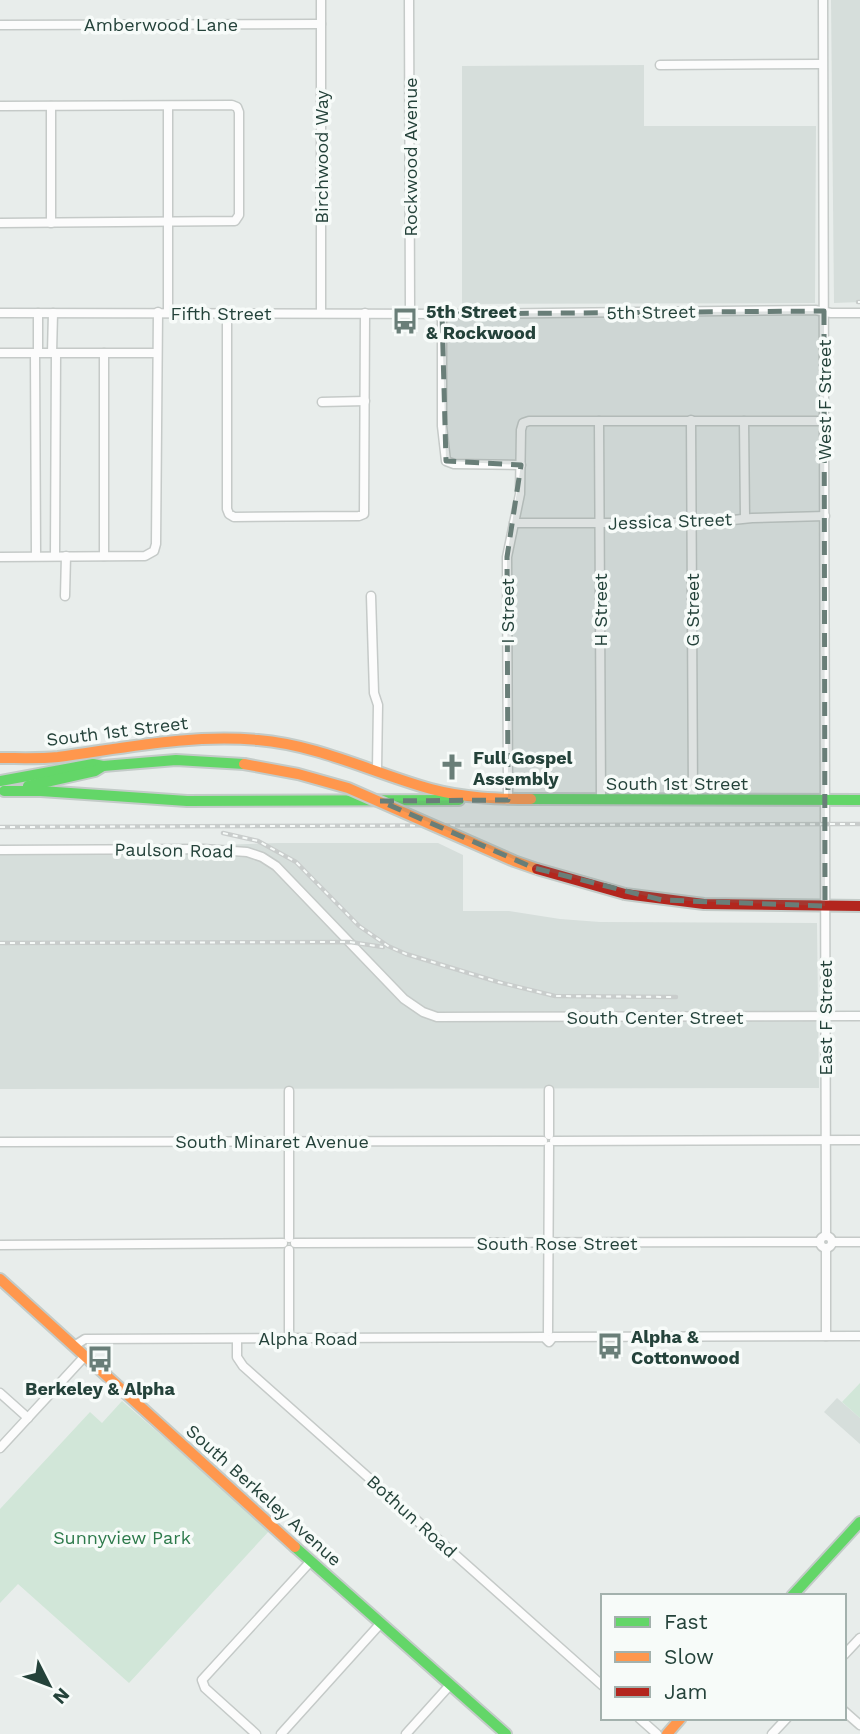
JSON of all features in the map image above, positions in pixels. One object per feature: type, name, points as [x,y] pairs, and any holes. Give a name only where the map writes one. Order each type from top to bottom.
[{"type":"street","name":"Birchwood Way","points":[[321,0],[321,313]]},
{"type":"street","name":"Rockwood Avenue","points":[[409,0],[410,313]]},
{"type":"street","name":"West F Street","points":[[822,0],[825,800]]},
{"type":"street","name":"Amberwood Lane","points":[[0,25],[321,24]]},
{"type":"street","points":[[660,65],[822,64]]},
{"type":"street","points":[[0,106],[232,105],[237,107],[239,112],[237,220],[233,222],[0,223]]},
{"type":"street","points":[[51,106],[51,223]]},
{"type":"street","points":[[168,106],[168,312]]},
{"type":"street","points":[[0,556],[145,556],[153,551],[156,544],[158,312]]},
{"type":"street","name":"Fifth Street","points":[[0,313],[442,314]]},
{"type":"street","points":[[36,556],[38,313]]},
{"type":"street","points":[[53,313],[55,556]]},
{"type":"street","points":[[227,313],[229,514],[234,517],[359,516],[364,513],[365,313]]},
{"type":"street","name":"5th Street","points":[[442,314],[860,313]]},
{"type":"street","points":[[442,314],[442,426],[445,458],[448,463],[521,464]]},
{"type":"street","points":[[38,338],[53,338]]},
{"type":"street","points":[[0,353],[157,352]]},
{"type":"street","points":[[104,353],[104,556]]},
{"type":"street","points":[[322,402],[365,401]]},
{"type":"street","name":"G Street","points":[[691,420],[693,800]]},
{"type":"street","name":"I Street","points":[[508,800],[507,557],[520,494],[521,429],[523,423],[529,421],[599,421]]},
{"type":"street","points":[[599,421],[824,421]]},
{"type":"street","name":"H Street","points":[[599,421],[601,800]]},
{"type":"street","points":[[744,421],[745,518]]},
{"type":"street","name":"Jessica Street","points":[[514,523],[692,523],[745,518],[825,516]]},
{"type":"street","points":[[65,556],[65,596]]},
{"type":"street","points":[[371,596],[374,693],[377,705],[377,769]]},
{"type":"street","name":"South 1st Street","points":[[0,758],[55,757],[163,741],[236,738],[313,748],[441,792],[485,799],[860,800]]},
{"type":"street","points":[[1,788],[95,771],[103,766],[176,760],[244,764],[306,775],[348,788],[514,861],[625,894],[704,904],[860,906]]},
{"type":"street","points":[[398,802],[405,796],[407,781]]},
{"type":"street","points":[[1,788],[187,801],[398,802],[485,799]]},
{"type":"street","name":"East F Street","points":[[825,800],[826,1336]]},
{"type":"street","name":"Paulson Road","points":[[0,849],[203,849],[235,850],[257,855],[286,874],[410,1004],[430,1015],[450,1018]]},
{"type":"street","name":"South Center Street","points":[[450,1018],[860,1016]]},
{"type":"street","points":[[549,1090],[549,1335]]},
{"type":"street","points":[[289,1091],[289,1339]]},
{"type":"street","name":"South Minaret Avenue","points":[[0,1142],[860,1140]]},
{"type":"street","name":"South Rose Street","points":[[0,1245],[860,1242]]},
{"type":"street","name":"South Berkeley Avenue","points":[[0,1279],[506,1734]]},
{"type":"street","name":"Alpha Road","points":[[74,1346],[85,1339],[549,1335],[860,1336]]},
{"type":"street","name":"Bothun Road","points":[[237,1339],[236,1354],[241,1364],[601,1684]]},
{"type":"street","points":[[0,1448],[85,1356]]},
{"type":"street","points":[[0,1393],[27,1418]]},
{"type":"street","points":[[794,1594],[860,1522]]},
{"type":"street","points":[[256,1734],[202,1683],[204,1677],[311,1561]]},
{"type":"street","points":[[281,1734],[381,1623]]},
{"type":"street","points":[[846,1653],[860,1638]]},
{"type":"street","points":[[405,1734],[450,1685]]},
{"type":"street","points":[[846,1713],[860,1725]]},
{"type":"street","points":[[641,1720],[657,1734]]},
{"type":"street","points":[[667,1734],[679,1720]]},
{"type":"street","points":[[772,1734],[785,1720]]},
{"type":"highlighted area","points":[[824,311],[825,906],[662,900],[534,868],[380,801],[508,800],[507,557],[521,465],[446,461],[442,314]]},
{"type":"shaded area","points":[[831,0],[860,0],[860,302],[834,303]]},
{"type":"shaded area","points":[[644,65],[644,126],[816,126],[815,303],[462,304],[462,66]]},
{"type":"shaded area","points":[[278,843],[438,843],[463,855],[463,911],[509,911],[600,922],[817,923],[819,1088],[0,1089],[0,852]]},
{"type":"shaded area","points":[[837,1398],[860,1418],[860,1444],[824,1412]]},
{"type":"green space","points":[[860,1383],[860,1418],[842,1402]]},
{"type":"green space","name":"Sunnyview Park","points":[[122,1401],[270,1530],[129,1683],[18,1584],[0,1603],[0,1509],[90,1412],[102,1423]]},
{"type":"railway","points":[[0,827],[860,824]]},
{"type":"railway","points":[[223,833],[258,841],[296,862],[359,926],[388,946],[406,954],[555,996],[676,997]]},
{"type":"railway","points":[[0,943],[350,942],[383,947]]},
{"type":"traffic: fast","points":[[0,781],[93,764],[103,766],[176,760],[244,764]]},
{"type":"traffic: fast","points":[[28,786],[95,771],[103,766]]},
{"type":"traffic: fast","points":[[4,791],[187,801],[459,800]]},
{"type":"traffic: fast","points":[[531,799],[860,800]]},
{"type":"traffic: fast","points":[[794,1594],[860,1522]]},
{"type":"traffic: fast","points":[[295,1547],[506,1734]]},
{"type":"traffic: slow","points":[[0,758],[58,757],[183,740],[258,740],[324,753],[409,783],[444,792],[531,799]]},
{"type":"traffic: slow","points":[[244,764],[298,774],[348,788],[537,869]]},
{"type":"traffic: slow","points":[[0,1279],[295,1547]]},
{"type":"traffic: slow","points":[[667,1734],[679,1720]]},
{"type":"traffic: jam","points":[[537,869],[625,894]]},
{"type":"traffic: jam","points":[[625,894],[704,904],[860,906]]},
{"type":"place","name":"5th Street & Rockwood","points":[[405,321]]},
{"type":"place","name":"Full Gospel Assembly","points":[[452,767]]},
{"type":"place","name":"Alpha & Cottonwood","points":[[610,1346]]},
{"type":"place","name":"Berkeley & Alpha","points":[[100,1359]]}]
